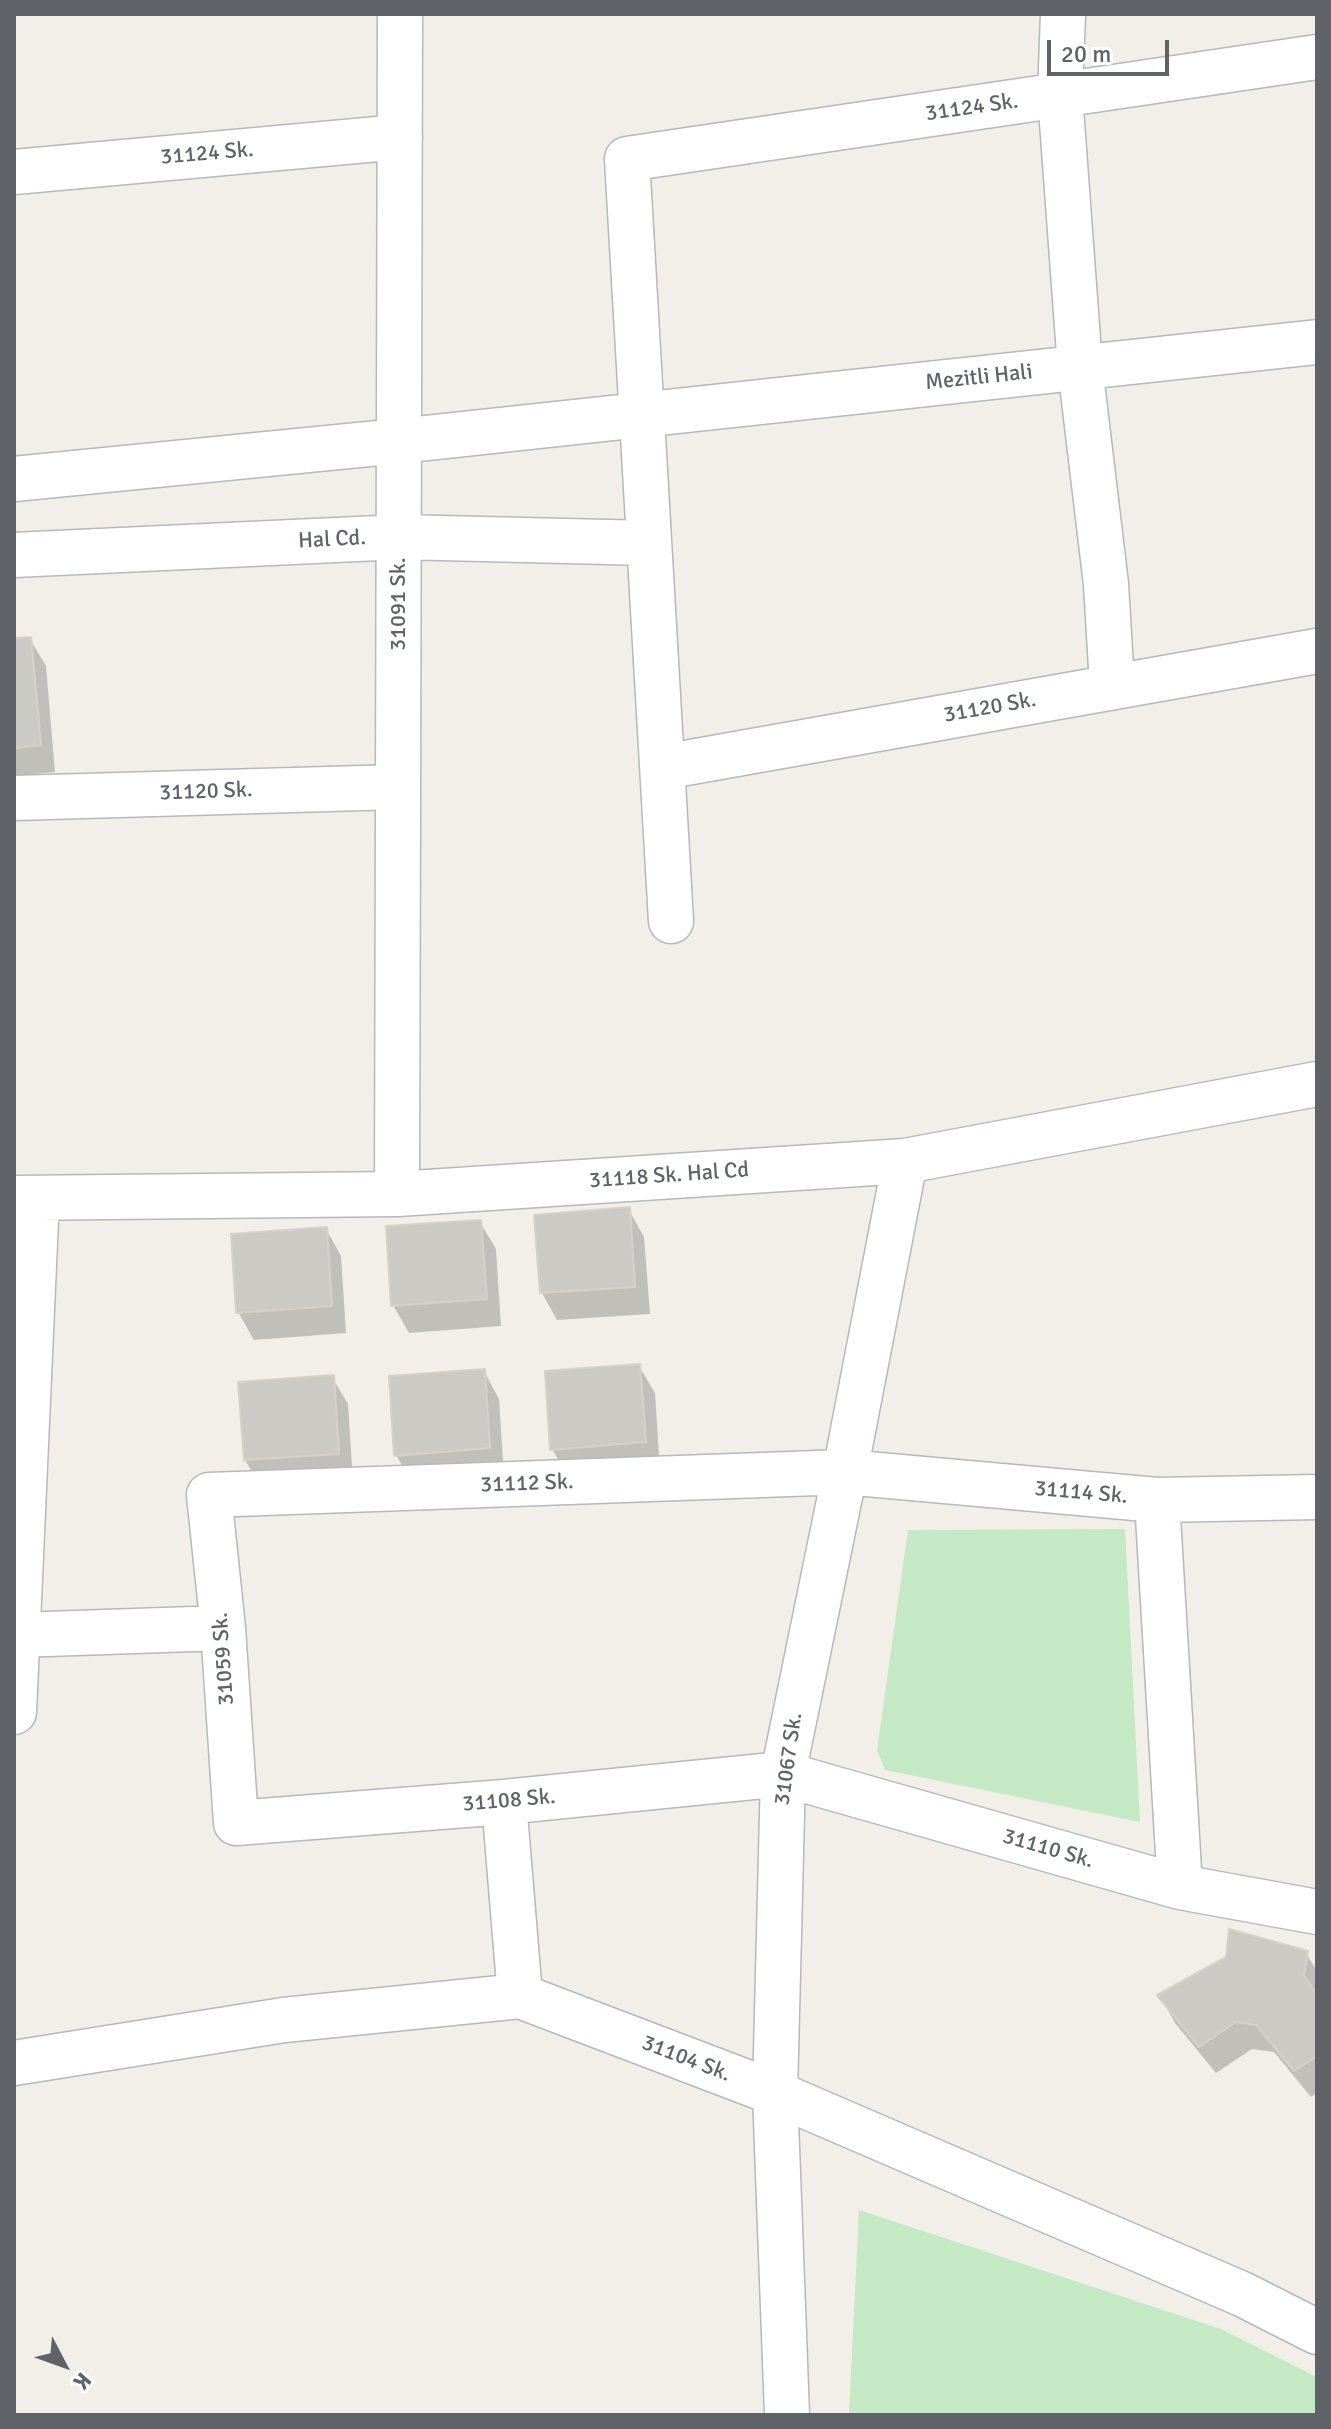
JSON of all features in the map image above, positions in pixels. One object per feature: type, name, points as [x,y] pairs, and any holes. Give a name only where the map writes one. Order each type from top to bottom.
[{"type":"street","name":"31091 Sk.","points":[[397,1194],[400,14]]},
{"type":"street","points":[[1063,14],[1060,95],[1080,367],[1106,584],[1112,685]]},
{"type":"street","name":"31124 Sk.","points":[[641,413],[627,159],[1317,57]]},
{"type":"street","name":"31124 Sk.","points":[[14,172],[400,137]]},
{"type":"street","name":"Mezitli Hali","points":[[641,413],[1317,342]]},
{"type":"street","points":[[14,479],[399,441],[641,413],[671,921]]},
{"type":"street","name":"Hal Cd.","points":[[14,555],[400,537],[649,543]]},
{"type":"street","name":"31120 Sk.","points":[[663,767],[1317,651]]},
{"type":"street","name":"31120 Sk.","points":[[14,798],[398,787]]},
{"type":"street","name":"31118 Sk. Hal Cd","points":[[26,1198],[397,1194],[905,1161],[1317,1084]]},
{"type":"street","name":"31067 Sk.","points":[[787,2415],[775,2093],[783,1774],[905,1161]]},
{"type":"street","points":[[14,1712],[26,1198]]},
{"type":"street","name":"31112 Sk.","points":[[209,1495],[845,1472]]},
{"type":"street","name":"31114 Sk.","points":[[845,1472],[1157,1500],[1317,1497]]},
{"type":"street","name":"31059 Sk.","points":[[209,1495],[223,1628],[236,1823]]},
{"type":"street","points":[[1157,1500],[1180,1887]]},
{"type":"street","points":[[17,1635],[223,1628]]},
{"type":"street","name":"31108 Sk.","points":[[236,1823],[504,1802],[783,1774]]},
{"type":"street","name":"31110 Sk.","points":[[783,1774],[1180,1887],[1317,1912]]},
{"type":"street","points":[[504,1802],[520,1996]]},
{"type":"street","name":"31104 Sk.","points":[[14,2063],[284,2020],[520,1996],[775,2093],[1242,2294],[1317,2332]]},
{"type":"green space","points":[[1125,1529],[1140,1822],[885,1770],[877,1750],[908,1530]]},
{"type":"green space","points":[[859,2210],[1221,2329],[1317,2377],[1317,2415],[849,2415]]},
{"type":"building","points":[[31,637],[41,745],[14,748],[14,638]]},
{"type":"building","points":[[630,1207],[635,1287],[540,1293],[534,1215]]},
{"type":"building","points":[[481,1220],[487,1299],[391,1306],[386,1226]]},
{"type":"building","points":[[327,1227],[332,1306],[236,1313],[231,1234]]},
{"type":"building","points":[[640,1364],[646,1442],[550,1450],[545,1371]]},
{"type":"building","points":[[485,1369],[490,1448],[394,1456],[389,1376]]},
{"type":"building","points":[[334,1375],[339,1454],[244,1460],[238,1382]]},
{"type":"building","points":[[1229,1929],[1308,1951],[1304,1976],[1317,1994],[1317,2056],[1294,2071],[1256,2025],[1236,2022],[1199,2047],[1157,1995],[1226,1957]]}]
